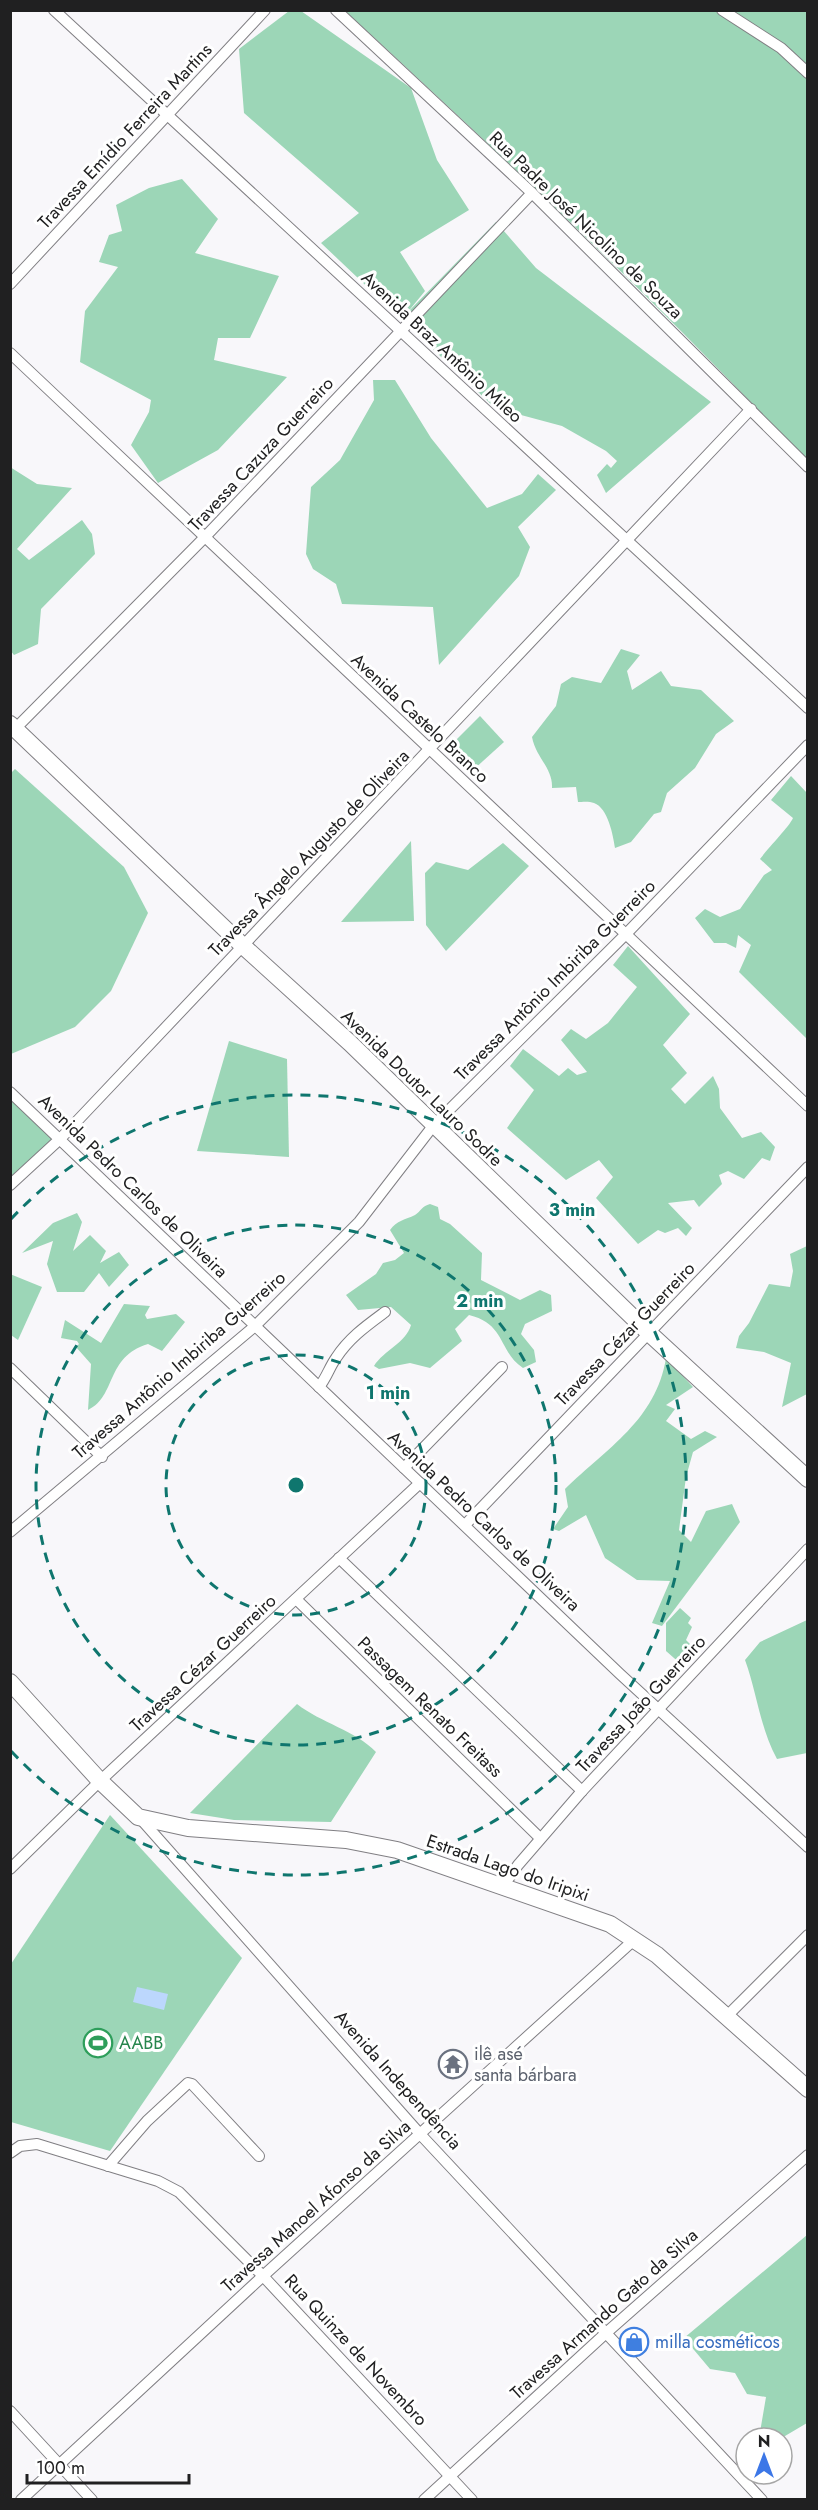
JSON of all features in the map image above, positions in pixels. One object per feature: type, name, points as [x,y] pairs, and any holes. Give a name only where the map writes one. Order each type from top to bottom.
[{"type":"street","name":"Avenida Braz Antônio Mileo","points":[[54,10],[807,708]]},
{"type":"street","name":"Travessa Emídio Ferreira Martins","points":[[10,284],[265,10]]},
{"type":"street","name":"Rua Padre José Nicolino de Souza","points":[[336,10],[532,193],[807,467]]},
{"type":"street","points":[[722,10],[781,48],[807,73]]},
{"type":"street","name":"Travessa Cazuza Guerreiro","points":[[12,729],[206,537],[532,193]]},
{"type":"street","name":"Avenida Castelo Branco","points":[[10,353],[430,751],[627,933],[807,1106]]},
{"type":"street","name":"Travessa Ângelo Augusto de Oliveira","points":[[10,1185],[61,1138],[242,945],[628,542],[751,409]]},
{"type":"street","name":"Avenida Doutor Lauro Sodre","points":[[12,729],[350,1043],[649,1333],[807,1479]]},
{"type":"street","name":"Travessa Antônio Imbiriba Guerreiro","points":[[10,1532],[102,1457],[255,1326],[358,1222],[433,1126],[627,933],[807,745]]},
{"type":"street","name":"Avenida Pedro Carlos de Oliveira","points":[[10,1092],[61,1138],[620,1674],[661,1709],[807,1847]]},
{"type":"street","name":"Travessa Cézar Guerreiro","points":[[465,1525],[807,1167]]},
{"type":"street","points":[[319,1387],[330,1373],[335,1359],[354,1335],[385,1312]]},
{"type":"street","points":[[404,1468],[502,1367]]},
{"type":"street","points":[[10,1368],[102,1457]]},
{"type":"street","name":"Travessa Cézar Guerreiro","points":[[10,1869],[100,1781],[420,1483]]},
{"type":"street","name":"Travessa João Guerreiro","points":[[504,1885],[540,1838],[582,1791],[807,1550]]},
{"type":"street","points":[[339,1558],[582,1791]]},
{"type":"street","name":"Passagem Renato Freitass","points":[[296,1599],[540,1838]]},
{"type":"street","name":"Avenida Independência","points":[[10,1682],[100,1781],[138,1816],[420,2134],[762,2499]]},
{"type":"street","name":"Estrada Lago do Iripixi","points":[[138,1816],[188,1828],[346,1840],[397,1850],[504,1885],[610,1924],[635,1939],[807,2089]]},
{"type":"street","points":[[726,2017],[807,1935]]},
{"type":"street","name":"Travessa Manoel Afonso da Silva","points":[[21,2499],[635,1939]]},
{"type":"street","points":[[108,2166],[147,2121],[188,2083],[192,2084],[260,2156]]},
{"type":"street","name":"Rua Quinze de Novembro","points":[[15,2150],[38,2144],[158,2181],[179,2192],[263,2276],[472,2499]]},
{"type":"street","name":"Travessa Armando Gato da Silva","points":[[424,2499],[606,2333],[807,2155]]},
{"type":"street","points":[[10,2411],[92,2499]]},
{"type":"green space","points":[[289,11],[301,11],[411,88],[437,160],[469,210],[400,252],[425,291],[407,313],[496,222],[536,268],[711,402],[606,493],[597,475],[607,464],[611,468],[617,461],[606,451],[562,426],[495,408],[321,243],[359,213],[244,113],[239,49]]},
{"type":"green space","points":[[345,11],[807,11],[807,461],[695,345],[580,232]]},
{"type":"green space","points":[[182,179],[218,219],[195,253],[279,276],[250,338],[218,338],[214,360],[287,377],[218,450],[158,483],[131,445],[149,412],[151,400],[80,362],[85,311],[118,267],[99,262],[109,235],[122,231],[116,205],[149,188]]},
{"type":"green space","points":[[373,380],[395,380],[431,438],[487,508],[522,494],[538,474],[556,490],[518,527],[530,547],[519,576],[439,665],[433,607],[342,604],[336,584],[313,569],[306,554],[311,487],[340,460],[374,400]]},
{"type":"green space","points":[[10,467],[37,484],[72,488],[17,549],[29,560],[82,520],[92,534],[95,554],[41,609],[38,644],[14,655],[10,650]]},
{"type":"green space","points":[[621,649],[640,655],[627,671],[632,690],[661,671],[671,686],[701,690],[734,721],[716,734],[695,768],[667,793],[661,812],[654,814],[631,842],[615,848],[609,822],[599,806],[592,802],[578,802],[576,787],[552,788],[550,775],[532,737],[556,706],[561,684],[572,677],[601,683]]},
{"type":"green space","points":[[480,716],[504,742],[472,771],[448,748]]},
{"type":"green space","points":[[15,769],[124,867],[148,913],[111,991],[75,1027],[11,1054],[10,774]]},
{"type":"green space","points":[[791,776],[807,793],[807,1039],[739,972],[751,945],[738,935],[736,948],[726,943],[714,943],[695,918],[705,909],[720,917],[740,909],[764,875],[772,870],[760,859],[793,818],[771,800]]},
{"type":"green space","points":[[411,841],[414,921],[341,922]]},
{"type":"green space","points":[[503,843],[529,866],[446,951],[426,925],[425,873],[436,862],[468,870]]},
{"type":"green space","points":[[628,946],[690,1014],[663,1045],[687,1073],[671,1089],[685,1104],[713,1076],[719,1089],[720,1108],[742,1138],[761,1132],[775,1147],[770,1161],[762,1158],[744,1179],[728,1171],[719,1175],[722,1184],[699,1207],[694,1200],[668,1203],[692,1228],[686,1236],[678,1228],[665,1233],[658,1230],[638,1244],[596,1198],[613,1177],[599,1160],[566,1180],[507,1128],[534,1090],[510,1066],[523,1049],[559,1076],[568,1068],[577,1075],[587,1072],[561,1040],[571,1029],[586,1039],[608,1023],[637,987],[613,965]]},
{"type":"green space","points":[[229,1041],[287,1059],[289,1157],[197,1151]]},
{"type":"green space","points":[[10,1097],[55,1139],[10,1179]]},
{"type":"green space","points":[[430,1204],[438,1207],[440,1219],[450,1224],[482,1253],[481,1280],[520,1300],[540,1290],[551,1295],[552,1311],[525,1324],[521,1334],[534,1350],[536,1362],[523,1368],[509,1354],[490,1325],[469,1315],[455,1329],[462,1341],[430,1368],[410,1363],[379,1369],[374,1366],[383,1355],[405,1337],[411,1325],[391,1307],[358,1310],[346,1295],[376,1274],[383,1263],[395,1260],[404,1253],[390,1230],[398,1222],[415,1215]]},
{"type":"green space","points":[[77,1213],[82,1222],[73,1251],[90,1235],[106,1251],[100,1263],[119,1252],[129,1265],[109,1287],[99,1273],[84,1292],[57,1292],[47,1264],[53,1241],[22,1253],[53,1223]]},
{"type":"green space","points":[[807,1246],[807,1394],[782,1407],[791,1363],[764,1352],[736,1348],[739,1336],[749,1323],[769,1284],[790,1287],[793,1271],[790,1254]]},
{"type":"green space","points":[[10,1274],[42,1287],[18,1340],[11,1335]]},
{"type":"green space","points":[[124,1304],[150,1306],[145,1315],[147,1319],[176,1314],[185,1322],[162,1351],[148,1344],[134,1350],[125,1358],[104,1396],[88,1410],[91,1364],[76,1347],[79,1344],[77,1341],[61,1338],[65,1320],[101,1343]]},
{"type":"green space","points":[[666,1358],[693,1387],[666,1405],[675,1409],[666,1421],[691,1439],[705,1431],[717,1437],[693,1452],[686,1477],[679,1530],[691,1542],[706,1511],[732,1504],[740,1522],[662,1626],[652,1623],[670,1581],[637,1580],[605,1558],[586,1515],[559,1531],[553,1529],[568,1507],[565,1489],[613,1446],[641,1416],[661,1380]]},
{"type":"green space","points":[[680,1608],[691,1618],[688,1623],[692,1627],[686,1640],[698,1652],[682,1665],[666,1651],[666,1623]]},
{"type":"green space","points":[[807,1620],[807,1753],[777,1759],[763,1723],[745,1660],[760,1642]]},
{"type":"green space","points":[[297,1704],[368,1744],[376,1752],[331,1822],[234,1820],[190,1813]]},
{"type":"green space","name":"AABB","points":[[110,1815],[242,1958],[110,2151],[11,2122],[11,1964]]},
{"type":"green space","points":[[807,2235],[807,2423],[794,2431],[794,2426],[761,2426],[766,2397],[747,2394],[735,2373],[710,2369],[684,2338]]},
{"type":"water","points":[[137,1987],[168,1994],[164,2010],[133,2002]]},
{"type":"place","name":"AABB","points":[[98,2043]]},
{"type":"place","name":"ilê asé santa bárbara","points":[[453,2064]]},
{"type":"place","name":"milla cosméticos","points":[[634,2342]]}]
